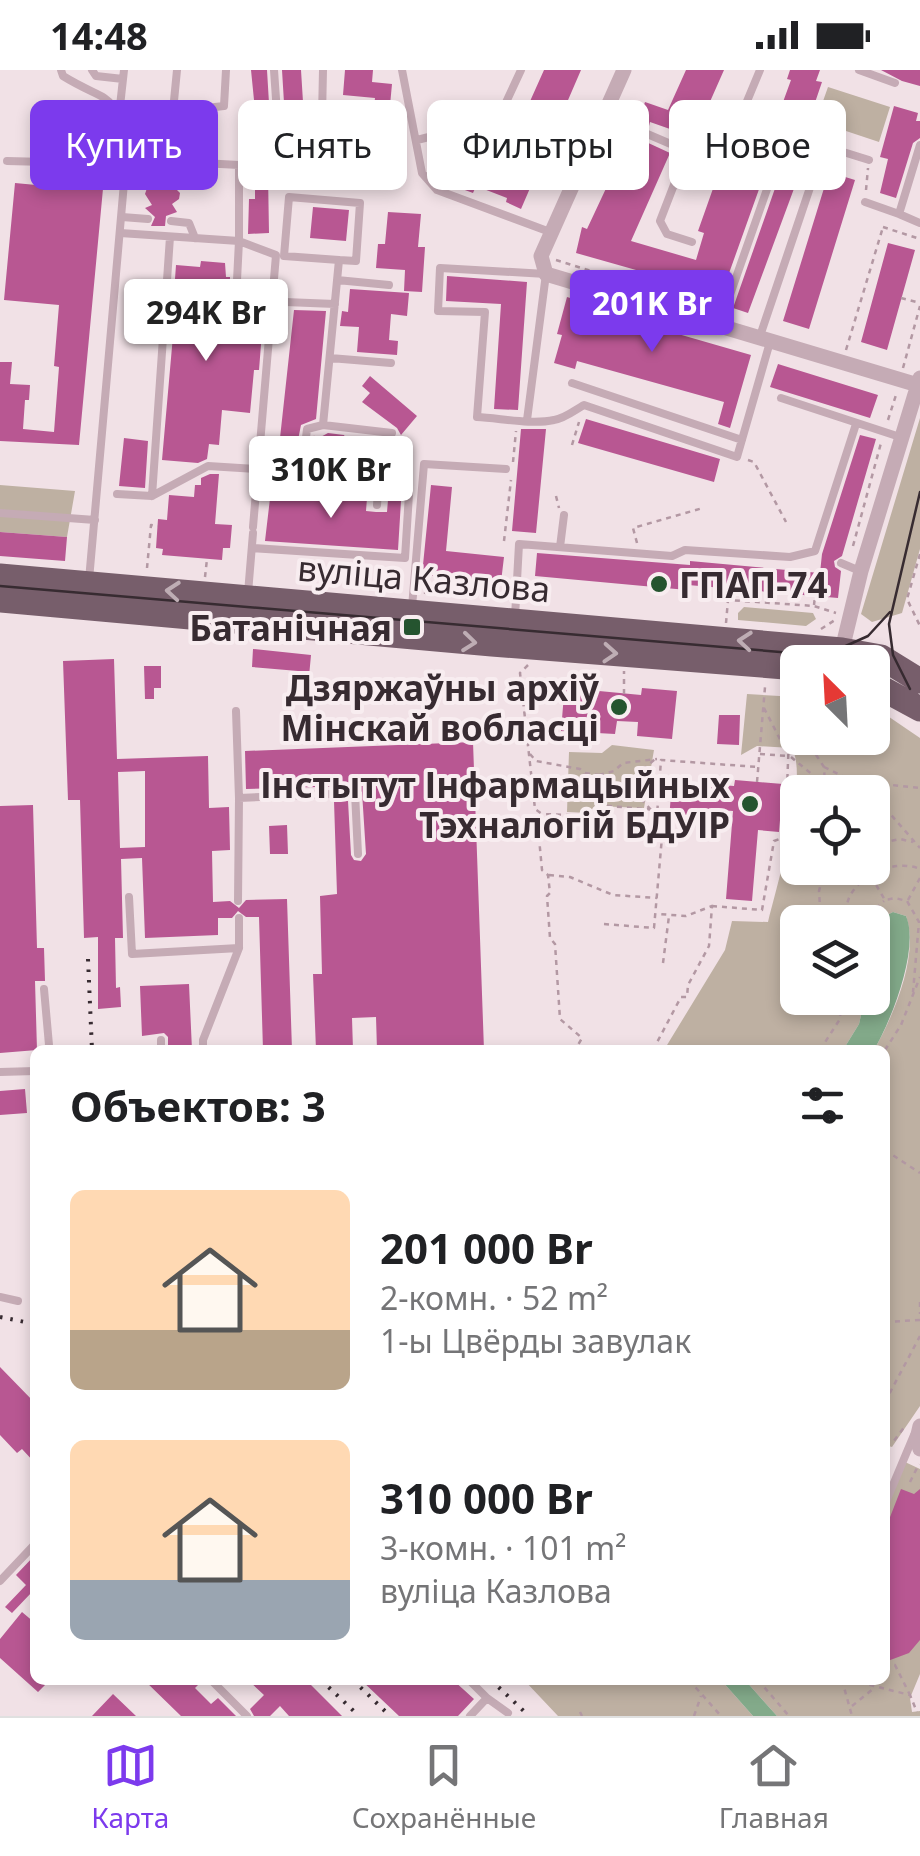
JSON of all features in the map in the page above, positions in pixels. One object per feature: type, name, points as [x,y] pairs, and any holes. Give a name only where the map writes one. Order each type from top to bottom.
[{"type":"main road","name":"вуліца Казлова","points":[[0,576],[87,595],[780,673]]},
{"type":"main road","name":"вуліца Казлова","points":[[0,600],[87,595],[418,605],[516,643],[780,654]]},
{"type":"main road","name":"вуліца Казлова","points":[[890,663],[920,680]]},
{"type":"main road","points":[[890,693],[920,709]]},
{"type":"street","points":[[610,100],[624,70]]},
{"type":"street","points":[[569,190],[540,256],[546,274],[900,380],[919,382],[902,437],[850,567],[841,645]]},
{"type":"street","points":[[916,1425],[920,1449]]},
{"type":"lane","points":[[61,70],[62,76],[109,100]]},
{"type":"lane","points":[[92,70],[96,76],[124,74],[121,100]]},
{"type":"lane","points":[[174,100],[177,70]]},
{"type":"lane","points":[[218,107],[224,106],[226,70]]},
{"type":"lane","points":[[274,70],[276,100]]},
{"type":"lane","points":[[322,100],[323,70]]},
{"type":"lane","points":[[402,70],[422,173],[437,190],[550,232]]},
{"type":"lane","points":[[417,140],[492,120],[502,111],[521,70]]},
{"type":"lane","points":[[748,100],[760,70]]},
{"type":"lane","points":[[859,70],[895,83]]},
{"type":"lane","points":[[649,135],[687,151],[660,221],[667,234],[692,242]]},
{"type":"lane","points":[[522,420],[546,274],[440,268],[438,310],[485,312],[477,417],[522,420],[555,420],[584,405],[737,457],[764,340],[824,146],[870,160]]},
{"type":"lane","points":[[899,214],[920,146]]},
{"type":"lane","points":[[7,161],[30,162]]},
{"type":"lane","points":[[218,164],[239,165],[236,300],[335,304]]},
{"type":"lane","points":[[87,595],[124,190]]},
{"type":"lane","points":[[719,326],[767,190]]},
{"type":"lane","points":[[120,232],[239,241],[280,256],[356,261],[360,203],[289,197],[280,256],[272,302],[248,598]]},
{"type":"lane","points":[[865,202],[920,222]]},
{"type":"lane","points":[[122,217],[148,219]]},
{"type":"lane","points":[[171,221],[189,222],[195,238]]},
{"type":"lane","points":[[152,496],[170,237]]},
{"type":"lane","points":[[323,425],[339,260]]},
{"type":"lane","points":[[337,280],[388,285]]},
{"type":"lane","points":[[330,358],[391,364]]},
{"type":"lane","points":[[572,384],[742,440]]},
{"type":"lane","points":[[781,398],[902,437]]},
{"type":"lane","points":[[516,643],[519,544],[672,556],[685,550],[818,556],[856,424]]},
{"type":"lane","points":[[302,472],[307,429],[323,425],[392,434]]},
{"type":"lane","points":[[418,605],[424,464],[506,469]]},
{"type":"lane","points":[[117,494],[152,496],[208,466],[302,472],[337,488]]},
{"type":"lane","points":[[252,548],[405,558],[409,494],[378,492],[378,506]]},
{"type":"lane","points":[[0,514],[94,520]]},
{"type":"lane","points":[[560,546],[564,514]]},
{"type":"lane","points":[[236,710],[238,901]]},
{"type":"lane","points":[[238,798],[355,793],[358,854]]},
{"type":"lane","points":[[129,897],[132,954],[239,948]]},
{"type":"lane","points":[[203,1045],[239,948],[239,918]]},
{"type":"lane","points":[[44,989],[49,1045]]},
{"type":"lane","points":[[0,1072],[30,1072]]},
{"type":"lane","points":[[0,1297],[18,1301]]},
{"type":"lane","points":[[890,1491],[916,1425]]},
{"type":"lane","points":[[0,1581],[30,1549]]},
{"type":"lane","points":[[216,1685],[247,1716]]},
{"type":"lane","points":[[474,1685],[508,1713]]},
{"type":"lane","points":[[470,1716],[487,1698]]},
{"type":"path","points":[[865,202],[870,160]]},
{"type":"path","points":[[846,350],[884,227],[920,239]]},
{"type":"path","points":[[850,567],[920,305],[901,298]]},
{"type":"path","points":[[572,445],[584,405]]},
{"type":"path","points":[[504,541],[522,420]]},
{"type":"path","points":[[754,462],[786,522]]},
{"type":"path","points":[[639,554],[632,528],[702,508]]},
{"type":"path","points":[[146,574],[150,525],[158,526]]},
{"type":"path","points":[[920,554],[907,599],[920,626]]},
{"type":"path","points":[[205,579],[208,559]]},
{"type":"path","points":[[418,605],[426,576]]},
{"type":"path","points":[[814,606],[815,596]]},
{"type":"path","points":[[726,626],[728,600],[814,606],[840,615],[810,632]]},
{"type":"path","points":[[516,643],[535,808],[542,814],[592,816],[599,775]]},
{"type":"path","points":[[624,670],[624,694]]},
{"type":"path","points":[[757,782],[765,680]]},
{"type":"path","points":[[764,708],[788,756],[813,775]]},
{"type":"path","points":[[530,752],[536,761],[573,765],[584,773],[599,775],[614,771],[623,763],[655,759],[758,767]]},
{"type":"path","points":[[760,754],[788,756]]},
{"type":"path","points":[[816,755],[824,767],[838,775]]},
{"type":"path","points":[[787,775],[788,756]]},
{"type":"path","points":[[627,784],[655,759]]},
{"type":"path","points":[[604,924],[654,928],[662,837],[656,828],[654,810],[661,760]]},
{"type":"path","points":[[824,767],[824,775]]},
{"type":"path","points":[[584,773],[586,793],[596,803],[654,810]]},
{"type":"path","points":[[598,783],[627,784],[654,810]]},
{"type":"path","points":[[890,786],[920,788]]},
{"type":"path","points":[[542,814],[542,870],[613,894],[657,898]]},
{"type":"path","points":[[890,815],[920,848]]},
{"type":"path","points":[[656,914],[686,916],[712,906],[762,910],[774,841],[780,839]]},
{"type":"path","points":[[890,841],[914,842]]},
{"type":"path","points":[[890,866],[920,870]]},
{"type":"path","points":[[548,874],[550,938],[555,944],[560,1019],[578,1032],[582,1038],[578,1045]]},
{"type":"path","points":[[907,901],[920,878]]},
{"type":"path","points":[[877,885],[885,900]]},
{"type":"path","points":[[878,905],[895,898],[907,901],[919,922],[913,992]]},
{"type":"path","points":[[656,1045],[681,997],[687,997],[688,984],[709,946],[712,906]]},
{"type":"path","points":[[664,963],[669,915]]},
{"type":"path","points":[[887,1045],[901,1025],[920,977]]},
{"type":"path","points":[[823,1045],[840,1015]]},
{"type":"path","points":[[890,1153],[920,1174]]},
{"type":"path","points":[[890,1321],[920,1318],[920,1302]]},
{"type":"path","points":[[890,1393],[920,1336]]},
{"type":"path","points":[[890,1442],[916,1425]]},
{"type":"path","points":[[910,1482],[920,1463]]},
{"type":"path","points":[[890,1666],[895,1665],[917,1712]]},
{"type":"path","points":[[694,1685],[720,1716]]},
{"type":"path","points":[[762,1685],[789,1716]]},
{"type":"path","points":[[844,1685],[852,1716]]},
{"type":"path","points":[[869,1685],[910,1695]]},
{"type":"path","points":[[851,1707],[876,1687]]},
{"type":"path","points":[[694,1716],[702,1694]]},
{"type":"path","points":[[698,1705],[707,1700]]},
{"type":"shaded area","points":[[828,87],[890,107],[879,142],[846,131],[846,100],[823,100]]},
{"type":"shaded area","points":[[920,418],[920,549],[902,613],[872,622],[861,614]]},
{"type":"shaded area","points":[[0,485],[75,491],[67,537],[0,532]]},
{"type":"shaded area","points":[[744,607],[813,613],[816,619],[806,626],[738,620]]},
{"type":"shaded area","points":[[747,694],[780,696],[780,747],[757,746],[741,755]]},
{"type":"shaded area","points":[[890,718],[920,738],[920,1406],[892,1447],[890,1045],[876,1045],[896,1003],[907,966],[910,948],[906,916],[890,914],[890,905],[780,905],[780,1015],[861,1015],[846,1045],[667,1045],[725,950],[732,921],[768,922],[780,873],[780,885],[890,885],[890,775],[797,775],[794,755],[890,755]]},
{"type":"shaded area","points":[[612,745],[654,750],[644,808],[595,806],[588,813],[567,812],[569,752],[602,753]]},
{"type":"shaded area","points":[[890,914],[906,916],[907,965],[895,1003],[888,1021],[876,1045],[846,1045],[861,1015],[890,1015]]},
{"type":"shaded area","points":[[905,1462],[920,1469],[920,1674],[910,1698],[912,1712],[920,1711],[920,1716],[777,1716],[749,1685],[890,1685],[890,1500]]},
{"type":"shaded area","points":[[529,1685],[725,1685],[753,1716],[558,1716]]},
{"type":"shaded area","points":[[725,1685],[749,1685],[777,1716],[753,1716]]},
{"type":"building","points":[[251,70],[267,70],[269,100],[254,100]]},
{"type":"building","points":[[282,70],[301,70],[303,100],[284,100]]},
{"type":"building","points":[[345,70],[373,70],[372,82],[392,84],[390,100],[343,95]]},
{"type":"building","points":[[544,70],[581,70],[568,100],[531,100]]},
{"type":"building","points":[[686,70],[724,70],[711,100],[672,100]]},
{"type":"building","points":[[790,70],[820,70],[816,81],[822,82],[816,100],[784,100],[791,80],[787,79]]},
{"type":"building","points":[[881,70],[920,70],[920,86],[902,81]]},
{"type":"building","points":[[649,103],[668,110],[669,129],[650,122],[649,126]]},
{"type":"building","points":[[894,106],[918,113],[916,121],[920,121],[920,138],[913,143],[896,198],[880,193],[888,159],[880,157]]},
{"type":"building","points":[[649,143],[669,155],[631,241],[696,260],[704,233],[698,231],[712,190],[759,190],[718,304],[688,290],[689,285],[576,253],[582,227],[587,229],[605,190],[649,190]]},
{"type":"building","points":[[846,177],[855,180],[809,329],[783,321],[823,190],[846,190]]},
{"type":"building","points":[[15,183],[30,184],[30,190],[103,190],[79,445],[0,441],[0,362],[12,362],[10,384],[30,385],[23,429],[54,432],[59,367],[54,366],[59,305],[4,300]]},
{"type":"building","points":[[146,190],[180,193],[172,204],[177,212],[166,216],[165,226],[151,226],[155,217],[145,208],[152,205]]},
{"type":"building","points":[[255,190],[268,190],[269,233],[248,234],[249,199],[255,199]]},
{"type":"building","points":[[486,190],[529,190],[521,209],[506,202],[507,198]]},
{"type":"building","points":[[774,190],[793,190],[748,313],[733,308]]},
{"type":"building","points":[[313,207],[349,210],[346,241],[310,238]]},
{"type":"building","points":[[388,212],[421,214],[418,247],[425,247],[422,292],[404,291],[405,270],[376,268],[378,244],[385,244]]},
{"type":"building","points":[[888,243],[915,250],[887,350],[861,342]]},
{"type":"building","points":[[201,261],[225,263],[226,277],[230,277],[229,329],[262,332],[259,370],[254,370],[250,413],[222,410],[219,445],[209,444],[207,459],[198,463],[162,460],[176,265],[200,267]]},
{"type":"building","points":[[447,276],[527,282],[518,410],[494,409],[501,304],[446,301]]},
{"type":"building","points":[[350,289],[409,293],[407,316],[391,314],[389,340],[398,341],[397,355],[357,352],[359,327],[340,326],[342,311],[348,312]]},
{"type":"building","points":[[567,297],[583,302],[581,306],[751,355],[730,428],[718,424],[724,402],[577,361],[575,369],[554,363]]},
{"type":"building","points":[[294,310],[326,311],[316,419],[301,425],[298,440],[280,438]]},
{"type":"building","points":[[778,364],[878,395],[870,418],[770,387]]},
{"type":"building","points":[[370,376],[417,416],[401,435],[362,402],[370,393],[362,386]]},
{"type":"building","points":[[586,419],[720,459],[714,482],[578,443]]},
{"type":"building","points":[[521,429],[546,429],[536,533],[512,531]]},
{"type":"building","points":[[328,433],[344,435],[348,443],[361,439],[370,448],[379,439],[394,440],[399,436],[408,446],[400,458],[404,473],[396,478],[388,472],[349,492],[351,470],[333,478],[320,468],[310,467],[312,452],[321,443],[313,442],[314,435],[315,440]]},
{"type":"building","points":[[860,435],[876,439],[842,556],[834,561],[841,571],[838,598],[535,576],[537,553],[820,573],[822,554]]},
{"type":"building","points":[[124,438],[148,441],[145,488],[119,486]]},
{"type":"building","points":[[219,474],[215,524],[232,525],[230,548],[223,548],[222,560],[162,555],[163,549],[156,548],[158,519],[167,520],[169,495],[194,497],[195,485],[201,485],[201,478]]},
{"type":"building","points":[[431,485],[452,487],[446,551],[504,557],[501,582],[422,575]]},
{"type":"building","points":[[271,490],[367,498],[366,511],[376,512],[387,512],[388,500],[401,501],[398,550],[265,541]]},
{"type":"building","points":[[0,532],[67,537],[65,561],[0,556]]},
{"type":"building","points":[[253,649],[311,655],[307,698],[295,697],[298,671],[252,667]]},
{"type":"building","points":[[114,659],[117,759],[208,756],[209,808],[229,807],[230,850],[212,851],[213,902],[230,901],[239,908],[246,900],[287,899],[292,1045],[263,1045],[259,917],[246,917],[238,911],[232,918],[218,918],[218,935],[145,938],[142,858],[121,859],[123,938],[115,938],[116,988],[120,987],[121,1007],[98,1009],[98,937],[84,938],[80,800],[68,800],[63,661]],"holes":[[[145,771],[145,847],[120,848],[118,772]]]},
{"type":"building","points":[[144,666],[161,666],[161,688],[154,688],[154,699],[145,699]]},
{"type":"building","name":"Дзяржаўны архіў Мінскай вобласці","points":[[565,682],[599,685],[599,691],[641,695],[642,688],[677,691],[672,739],[637,736],[638,722],[617,721],[615,734],[561,731]]},
{"type":"building","points":[[719,715],[740,715],[739,745],[717,744]]},
{"type":"building","points":[[473,742],[484,1045],[377,1045],[376,1017],[352,1018],[353,1045],[316,1045],[313,974],[322,974],[320,896],[337,894],[334,801],[348,801],[351,855],[361,861],[366,854],[362,792],[355,786],[246,789],[245,751]]},
{"type":"building","points":[[735,780],[780,784],[779,832],[758,830],[752,901],[726,899],[733,811],[707,809],[706,823],[669,820],[672,781],[734,786]]},
{"type":"building","points":[[33,805],[37,948],[44,948],[45,981],[35,981],[37,1045],[30,1045],[30,1051],[0,1053],[0,806]]},
{"type":"building","points":[[287,825],[288,854],[270,854],[269,826]]},
{"type":"building","points":[[189,984],[192,1045],[168,1045],[164,1033],[142,1036],[140,986]]},
{"type":"building","points":[[25,1089],[27,1113],[0,1115],[0,1091]]},
{"type":"building","points":[[0,1367],[30,1398],[30,1458],[22,1449],[17,1453],[0,1435]]},
{"type":"building","points":[[901,1489],[914,1494],[920,1489],[920,1640],[909,1653],[890,1660],[890,1517]]},
{"type":"building","points":[[30,1560],[30,1594],[12,1613],[5,1607],[26,1585],[16,1575]]},
{"type":"building","points":[[22,1612],[30,1619],[30,1685],[0,1658],[0,1639]]},
{"type":"building","points":[[149,1685],[198,1685],[195,1688],[211,1704],[218,1698],[236,1716],[181,1716]]},
{"type":"building","points":[[253,1685],[311,1685],[342,1716],[289,1716],[280,1706],[270,1716],[254,1716],[250,1709],[264,1695]]},
{"type":"building","points":[[366,1685],[459,1685],[474,1699],[458,1716],[399,1716]]},
{"type":"building","points":[[113,1694],[136,1716],[92,1716]]},
{"type":"tram line","points":[[910,689],[893,655],[889,624],[920,492]]},
{"type":"tram line","points":[[0,586],[780,652]]},
{"type":"tram line","points":[[848,645],[868,636],[890,612]]},
{"type":"railway","points":[[88,959],[92,1045]]},
{"type":"railway","points":[[0,1317],[30,1323]]},
{"type":"railway","points":[[326,1685],[359,1716]]},
{"type":"railway","points":[[358,1685],[390,1716]]},
{"type":"railway","points":[[496,1685],[529,1716]]},
{"type":"place","name":"ГПАП-74","points":[[659,584]]},
{"type":"place","name":"Батанічная","points":[[412,627]]},
{"type":"place","name":"Дзяржаўны архіў Мінскай вобласці","points":[[619,707]]},
{"type":"place","name":"Інстытут Інфармацыйных Тэхналогій БДУІР","points":[[750,804]]}]
